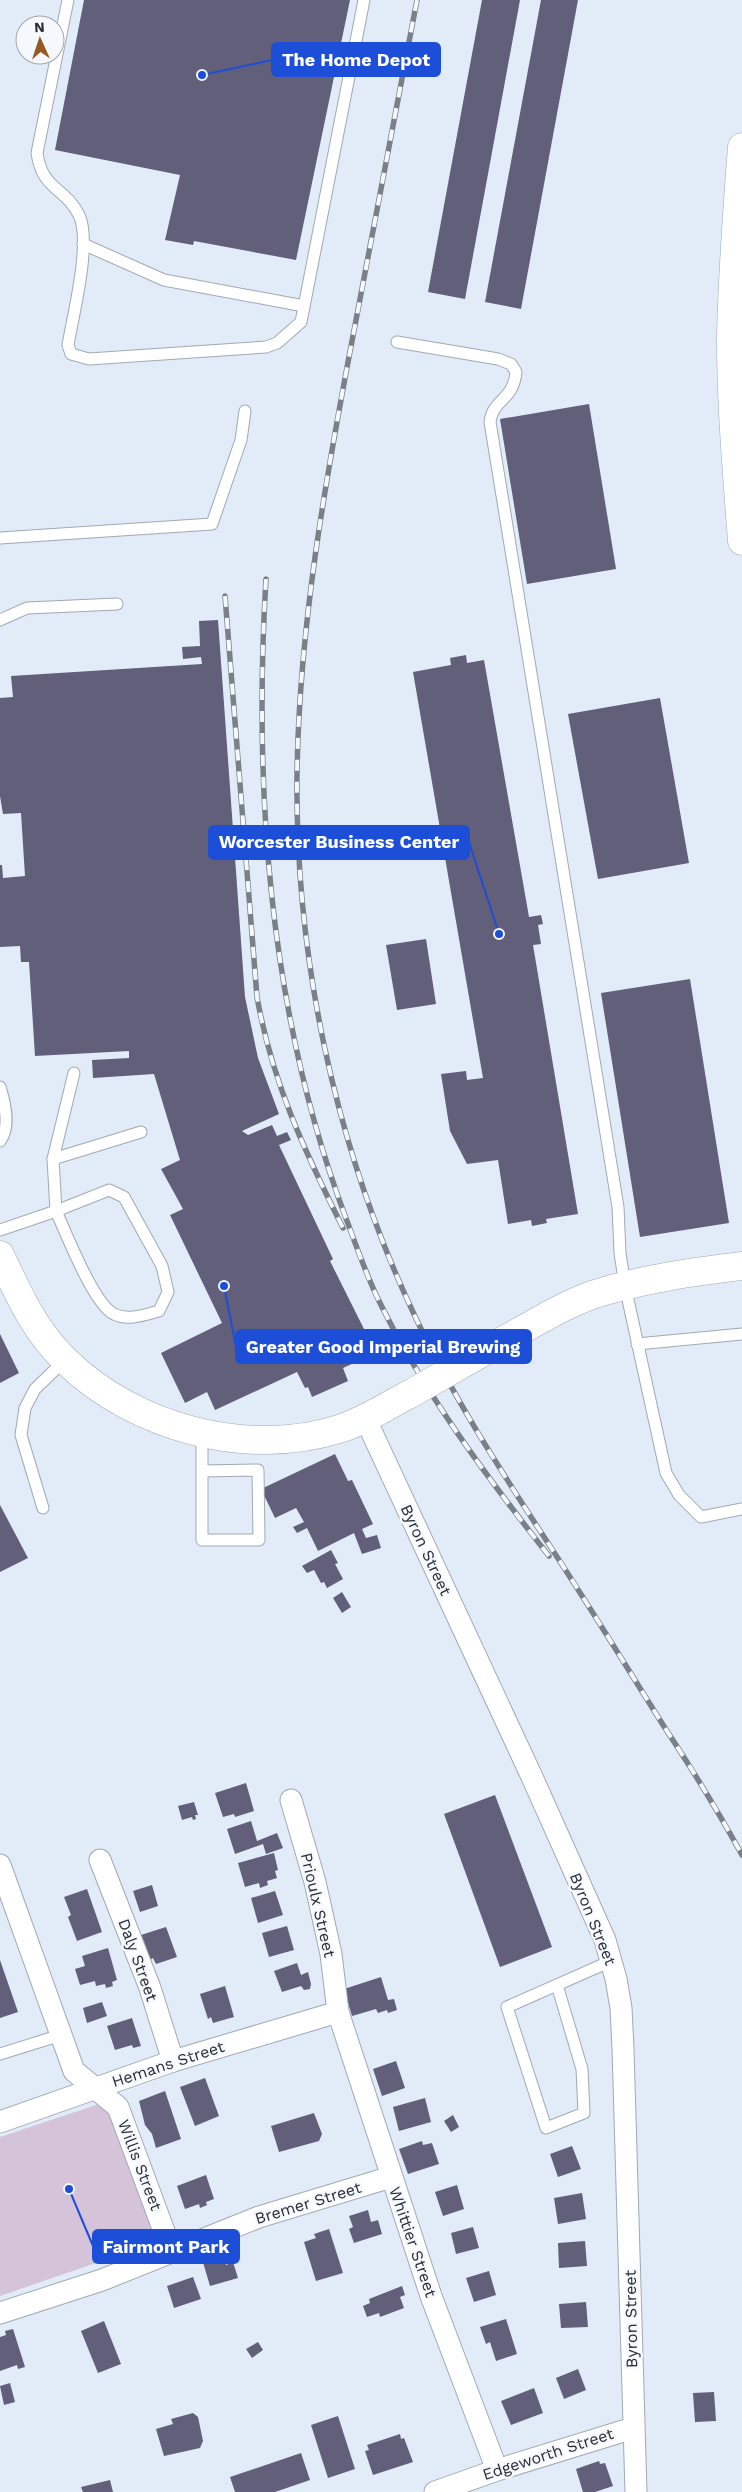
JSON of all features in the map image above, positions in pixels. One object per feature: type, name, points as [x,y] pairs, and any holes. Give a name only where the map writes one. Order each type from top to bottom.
[{"type":"main road","points":[[742,147],[732,303],[732,382],[742,540]]},
{"type":"main road","points":[[732,382],[742,436]]},
{"type":"main road","points":[[0,1255],[22,1304],[48,1341],[65,1360],[97,1386],[128,1405],[148,1414],[202,1433],[250,1440],[315,1435],[366,1420],[546,1316],[593,1295],[654,1279],[742,1266]]},
{"type":"street","name":"Byron Street","points":[[366,1420],[532,1777],[604,1940],[611,1961],[621,2008],[636,2492]]},
{"type":"street","name":"Prioulx Street","points":[[291,1800],[315,1882],[331,1954],[338,2012]]},
{"type":"street","name":"Daly Street","points":[[100,1860],[150,1988],[173,2061]]},
{"type":"street","name":"Willis Street","points":[[0,1865],[74,2071],[96,2087],[118,2107],[171,2250]]},
{"type":"street","name":"Hemans Street","points":[[0,2122],[173,2061],[338,2012]]},
{"type":"street","name":"Whittier Street","points":[[338,2012],[431,2296],[496,2470]]},
{"type":"street","name":"Bremer Street","points":[[0,2313],[102,2280],[171,2250],[259,2217],[391,2177]]},
{"type":"street","name":"Edgeworth Street","points":[[435,2492],[496,2470],[633,2428]]},
{"type":"lane","points":[[68,0],[37,153],[39,168],[44,176],[79,215],[84,236],[68,345],[71,354],[78,357],[99,358],[266,347],[277,344],[292,333],[301,322],[364,0]]},
{"type":"lane","points":[[83,244],[164,280],[304,306]]},
{"type":"lane","points":[[396,342],[498,358],[512,364],[516,372],[510,394],[491,412],[490,422],[618,1207],[620,1253],[625,1286],[663,1465],[679,1495],[701,1517],[742,1509]]},
{"type":"lane","points":[[0,538],[212,524],[240,440],[245,411]]},
{"type":"lane","points":[[0,620],[27,608],[117,604]]},
{"type":"lane","points":[[0,1230],[56,1211],[109,1190],[124,1196],[162,1266],[168,1292],[159,1311],[133,1318],[114,1314],[98,1300],[56,1211],[53,1159],[74,1073]]},
{"type":"lane","points":[[0,1088],[6,1106],[4,1136],[0,1141]]},
{"type":"lane","points":[[53,1159],[141,1132]]},
{"type":"lane","points":[[637,1344],[742,1334]]},
{"type":"lane","points":[[43,1508],[21,1435],[25,1408],[36,1389],[65,1360]]},
{"type":"lane","points":[[202,1433],[202,1471],[202,1540],[259,1540],[258,1470],[202,1471]]},
{"type":"lane","points":[[557,1985],[582,2069],[584,2113],[546,2128],[507,2007],[611,1961]]},
{"type":"lane","points":[[0,2054],[61,2035]]},
{"type":"shaded area","points":[[105,2102],[157,2242],[0,2296],[0,2137]]},
{"type":"building","points":[[84,0],[350,0],[296,260],[194,241],[193,245],[165,240],[180,175],[55,150]]},
{"type":"building","points":[[482,0],[520,0],[465,299],[428,292]]},
{"type":"building","points":[[541,0],[578,0],[521,309],[485,302]]},
{"type":"building","points":[[589,404],[616,569],[527,584],[500,419]]},
{"type":"building","points":[[218,620],[245,997],[258,1058],[279,1114],[242,1131],[248,1135],[272,1125],[277,1136],[287,1132],[291,1140],[279,1145],[333,1259],[330,1261],[376,1353],[343,1368],[348,1381],[312,1397],[308,1387],[305,1388],[297,1372],[215,1410],[207,1392],[185,1403],[161,1353],[222,1323],[170,1215],[183,1209],[161,1169],[180,1160],[154,1074],[93,1078],[92,1060],[129,1058],[129,1051],[35,1056],[29,962],[21,962],[20,946],[0,947],[0,865],[2,865],[3,878],[25,876],[21,813],[3,814],[0,796],[0,698],[13,697],[11,676],[202,664],[201,657],[183,659],[182,647],[200,646],[199,621]]},
{"type":"building","points":[[466,655],[467,663],[484,660],[529,917],[541,915],[543,924],[538,925],[541,944],[533,945],[578,1214],[546,1219],[547,1223],[532,1226],[531,1220],[508,1224],[498,1160],[467,1164],[450,1131],[441,1074],[466,1071],[467,1080],[483,1078],[413,672],[451,665],[450,658]]},
{"type":"building","points":[[660,698],[689,863],[598,879],[568,714]]},
{"type":"building","points":[[426,939],[436,1004],[397,1010],[386,945]]},
{"type":"building","points":[[690,979],[729,1223],[640,1237],[601,993]]},
{"type":"building","points":[[0,1334],[19,1373],[0,1383]]},
{"type":"building","points":[[335,1454],[348,1481],[352,1480],[373,1524],[362,1529],[366,1538],[377,1535],[381,1548],[362,1554],[354,1533],[318,1551],[307,1528],[297,1533],[293,1527],[304,1522],[296,1508],[275,1518],[261,1489]]},
{"type":"building","points":[[0,1505],[28,1558],[0,1572]]},
{"type":"building","points":[[331,1550],[338,1563],[335,1564],[343,1579],[327,1588],[324,1582],[321,1583],[314,1570],[307,1573],[302,1566]]},
{"type":"building","points":[[342,1592],[351,1607],[342,1613],[333,1598]]},
{"type":"building","points":[[246,1783],[254,1811],[235,1817],[234,1814],[223,1817],[215,1793]]},
{"type":"building","points":[[495,1795],[552,1947],[500,1967],[444,1814]]},
{"type":"building","points":[[194,1802],[198,1815],[195,1815],[196,1819],[193,1820],[192,1817],[182,1820],[178,1806]]},
{"type":"building","points":[[251,1821],[257,1841],[277,1833],[283,1848],[266,1854],[263,1844],[235,1854],[227,1829]]},
{"type":"building","points":[[274,1853],[278,1870],[275,1871],[277,1878],[267,1881],[268,1885],[260,1888],[259,1883],[245,1887],[238,1863]]},
{"type":"building","points":[[152,1885],[158,1906],[140,1912],[133,1891]]},
{"type":"building","points":[[87,1889],[102,1932],[77,1941],[68,1917],[71,1915],[64,1897]]},
{"type":"building","points":[[275,1891],[283,1915],[258,1923],[251,1898]]},
{"type":"building","points":[[287,1926],[294,1950],[269,1957],[262,1933]]},
{"type":"building","points":[[166,1927],[177,1957],[156,1964],[153,1958],[150,1960],[141,1935]]},
{"type":"building","points":[[108,1948],[117,1980],[112,1982],[113,1986],[106,1988],[105,1984],[96,1986],[95,1981],[80,1985],[75,1969],[85,1966],[82,1956]]},
{"type":"building","points":[[0,1960],[18,2012],[0,2018]]},
{"type":"building","points":[[297,1963],[301,1975],[308,1972],[311,1984],[310,1989],[304,1990],[301,1986],[282,1992],[274,1971]]},
{"type":"building","points":[[381,1977],[388,2000],[394,1999],[397,2010],[388,2013],[387,2010],[378,2013],[376,2009],[352,2016],[344,1989]]},
{"type":"building","points":[[225,1986],[234,2017],[213,2023],[211,2017],[208,2019],[200,1994]]},
{"type":"building","points":[[102,2002],[107,2016],[87,2023],[83,2008]]},
{"type":"building","points":[[132,2018],[141,2046],[133,2048],[132,2045],[115,2050],[107,2026]]},
{"type":"building","points":[[396,2061],[405,2088],[382,2096],[373,2069]]},
{"type":"building","points":[[205,2078],[219,2116],[195,2126],[180,2087]]},
{"type":"building","points":[[165,2091],[181,2139],[156,2148],[152,2134],[145,2125],[139,2101]]},
{"type":"building","points":[[425,2098],[431,2122],[399,2131],[393,2107]]},
{"type":"building","points":[[314,2113],[322,2134],[319,2141],[279,2152],[271,2126]]},
{"type":"building","points":[[453,2115],[459,2127],[451,2132],[444,2121]]},
{"type":"building","points":[[422,2141],[423,2145],[432,2143],[439,2164],[408,2174],[399,2149]]},
{"type":"building","points":[[572,2146],[581,2169],[558,2177],[550,2154]]},
{"type":"building","points":[[206,2175],[214,2199],[206,2202],[207,2205],[200,2208],[199,2204],[185,2209],[177,2186]]},
{"type":"building","points":[[457,2185],[464,2209],[443,2216],[435,2192]]},
{"type":"building","points":[[582,2193],[586,2219],[558,2224],[554,2198]]},
{"type":"building","points":[[368,2210],[371,2222],[378,2220],[382,2234],[354,2243],[349,2229],[353,2227],[349,2216]]},
{"type":"building","points":[[473,2227],[479,2248],[456,2254],[451,2233]]},
{"type":"building","points":[[329,2229],[343,2273],[316,2281],[304,2242],[316,2238],[314,2234]]},
{"type":"building","points":[[585,2241],[587,2266],[559,2268],[558,2243]]},
{"type":"building","points":[[222,2252],[226,2265],[233,2262],[238,2278],[210,2286],[202,2259]]},
{"type":"building","points":[[489,2271],[496,2295],[474,2302],[466,2278]]},
{"type":"building","points":[[193,2277],[201,2299],[174,2308],[167,2286]]},
{"type":"building","points":[[402,2286],[405,2295],[400,2297],[404,2308],[380,2317],[379,2313],[367,2317],[363,2306],[370,2303],[369,2299]]},
{"type":"building","points":[[586,2302],[588,2327],[561,2328],[559,2304]]},
{"type":"building","points":[[506,2319],[517,2354],[496,2361],[490,2342],[486,2344],[480,2327]]},
{"type":"building","points":[[104,2321],[121,2364],[98,2373],[81,2331]]},
{"type":"building","points":[[13,2329],[25,2367],[18,2369],[17,2365],[0,2371],[0,2337],[6,2335],[5,2331]]},
{"type":"building","points":[[258,2342],[263,2350],[252,2358],[246,2349]]},
{"type":"building","points":[[578,2369],[586,2390],[564,2399],[556,2378]]},
{"type":"building","points":[[10,2383],[15,2402],[4,2405],[0,2386]]},
{"type":"building","points":[[534,2388],[543,2413],[511,2425],[501,2401]]},
{"type":"building","points":[[714,2392],[716,2421],[695,2422],[693,2393]]},
{"type":"building","points":[[193,2413],[198,2417],[203,2441],[200,2448],[164,2456],[156,2429],[173,2424],[171,2419]]},
{"type":"building","points":[[338,2416],[355,2469],[328,2478],[311,2425]]},
{"type":"building","points":[[400,2434],[401,2439],[404,2438],[413,2462],[373,2475],[365,2451],[369,2450],[367,2445]]},
{"type":"building","points":[[301,2453],[310,2480],[275,2492],[235,2492],[230,2477]]},
{"type":"building","points":[[599,2461],[600,2464],[605,2463],[613,2486],[595,2492],[583,2492],[576,2469]]},
{"type":"building","points":[[110,2480],[113,2492],[83,2492],[81,2487]]},
{"type":"railway","points":[[417,0],[332,448],[308,611],[299,720],[297,774],[298,843],[303,912],[312,981],[341,1117],[362,1184],[386,1249],[413,1312],[443,1372],[494,1459],[695,1775],[742,1855]]},
{"type":"railway","points":[[266,579],[262,741],[266,823],[273,904],[284,985],[300,1065],[321,1144],[366,1273],[398,1337],[458,1434],[502,1496],[549,1556]]},
{"type":"railway","points":[[225,596],[257,997],[271,1058],[291,1116],[343,1228]]},
{"type":"place","name":"The Home Depot","points":[[202,75]]},
{"type":"place","name":"Worcester Business Center","points":[[499,934]]},
{"type":"place","name":"Greater Good Imperial Brewing","points":[[224,1286]]},
{"type":"place","name":"Fairmont Park","points":[[69,2189]]}]
